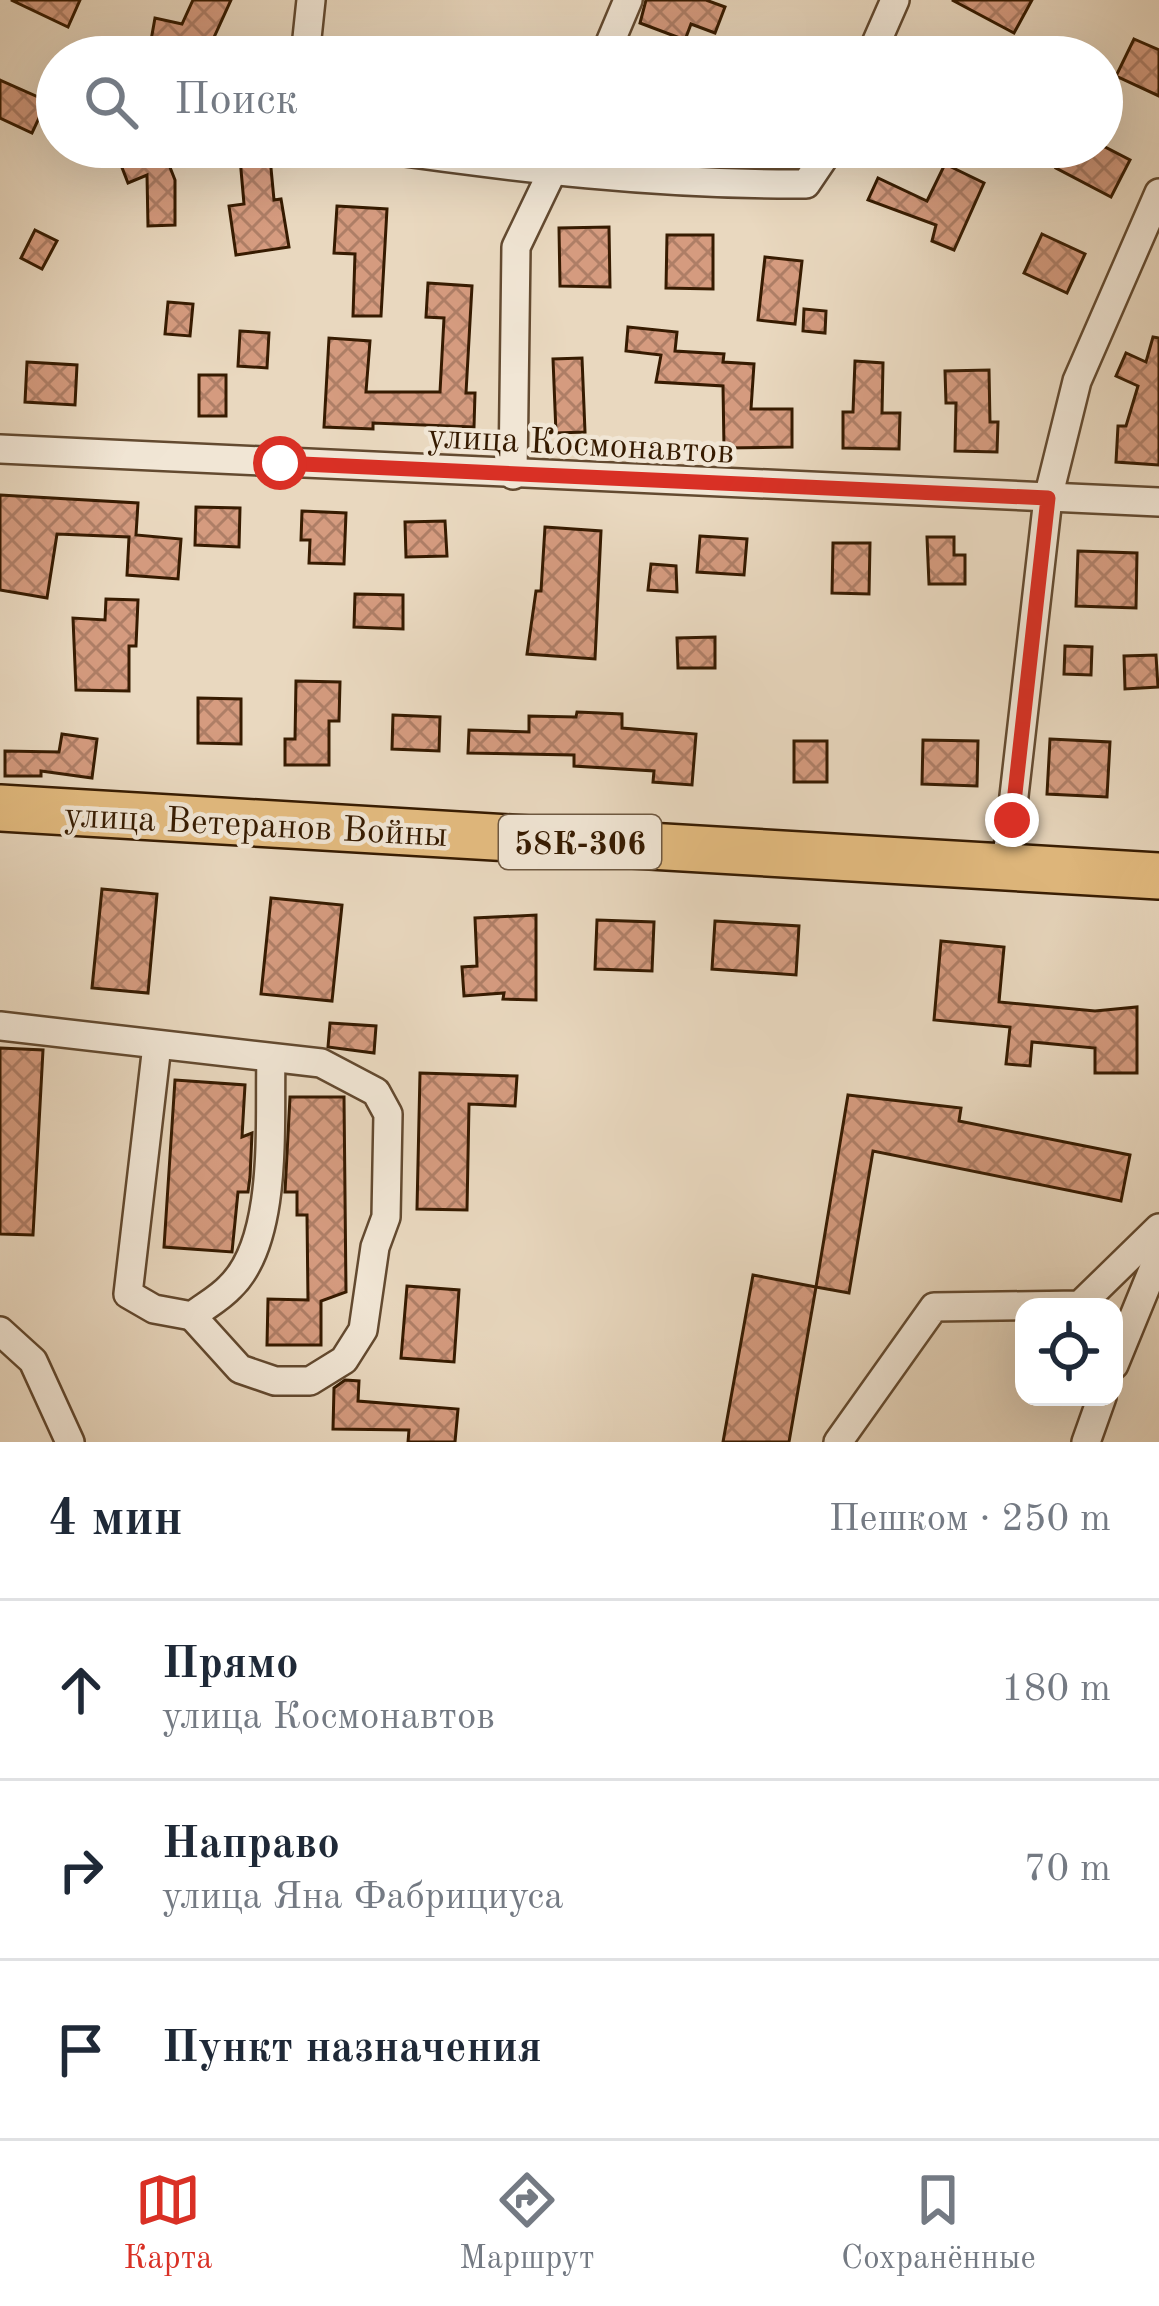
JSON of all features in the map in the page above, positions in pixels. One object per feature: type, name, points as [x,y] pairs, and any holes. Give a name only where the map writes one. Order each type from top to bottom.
[{"type":"highway","name":"улица Ветеранов Войны","points":[[0,808],[1159,876]]},
{"type":"street","points":[[307,36],[311,0]]},
{"type":"street","points":[[613,36],[628,0]]},
{"type":"street","points":[[879,36],[895,0]]},
{"type":"street","points":[[512,168],[553,174],[806,184],[817,168]]},
{"type":"street","points":[[512,475],[516,247],[555,168]]},
{"type":"street","points":[[1006,866],[1048,498],[1077,381],[1159,193]]},
{"type":"street","name":"улица Космонавтов","points":[[0,448],[1159,502]]},
{"type":"street","points":[[0,1026],[321,1063],[376,1092],[388,1114],[386,1217],[374,1247],[363,1330],[344,1360],[310,1381],[275,1382],[241,1369],[192,1316],[154,1309],[128,1294],[158,1045]]},
{"type":"street","points":[[192,1316],[232,1286],[251,1256],[266,1198],[271,1058]]},
{"type":"street","points":[[838,1442],[934,1307],[1080,1305],[1159,1228]]},
{"type":"street","points":[[1123,1343],[1159,1255]]},
{"type":"street","points":[[0,1331],[33,1361],[70,1442]]},
{"type":"street","points":[[1086,1442],[1099,1406]]},
{"type":"building","points":[[11,0],[80,0],[68,27]]},
{"type":"building","points":[[193,0],[231,0],[215,36],[152,36],[155,18],[182,24]]},
{"type":"building","points":[[646,0],[706,0],[725,7],[715,33],[691,24],[686,36],[674,36],[640,23]]},
{"type":"building","points":[[952,0],[1032,0],[1014,33]]},
{"type":"building","points":[[1134,39],[1159,50],[1159,96],[1123,79],[1123,62]]},
{"type":"building","points":[[0,80],[36,96],[32,133],[0,118]]},
{"type":"building","points":[[1123,156],[1130,160],[1111,197],[1056,168],[1123,168]]},
{"type":"building","points":[[122,168],[170,168],[175,180],[175,225],[148,226],[147,175],[128,183]]},
{"type":"building","points":[[241,168],[271,168],[274,200],[281,199],[289,247],[236,255],[229,206],[244,204]]},
{"type":"building","points":[[943,168],[984,183],[954,250],[932,241],[936,225],[868,200],[878,178],[927,201]]},
{"type":"building","points":[[337,206],[387,209],[381,316],[353,316],[355,254],[334,253]]},
{"type":"building","points":[[609,227],[610,287],[560,286],[559,228]]},
{"type":"building","points":[[35,230],[57,241],[42,269],[21,258]]},
{"type":"building","points":[[1042,234],[1085,254],[1067,293],[1024,273]]},
{"type":"building","points":[[667,235],[713,235],[713,289],[666,288]]},
{"type":"building","points":[[765,257],[802,261],[795,324],[758,320]]},
{"type":"building","points":[[428,283],[472,286],[466,393],[475,393],[474,427],[373,423],[373,429],[324,427],[329,338],[370,341],[366,392],[440,392],[444,318],[426,317]]},
{"type":"building","points":[[168,302],[193,304],[190,336],[165,334]]},
{"type":"building","points":[[804,309],[826,311],[825,333],[803,331]]},
{"type":"building","points":[[628,327],[677,332],[675,351],[724,354],[723,362],[754,364],[751,409],[792,409],[792,447],[724,448],[723,386],[656,382],[661,355],[626,351]]},
{"type":"building","points":[[240,331],[269,333],[267,368],[238,366]]},
{"type":"building","points":[[1153,337],[1159,338],[1159,465],[1116,462],[1118,426],[1126,426],[1138,386],[1116,376],[1126,353],[1146,362]]},
{"type":"building","points":[[582,358],[585,432],[556,433],[553,359]]},
{"type":"building","points":[[855,361],[883,363],[882,413],[900,413],[899,449],[843,448],[843,412],[853,412]]},
{"type":"building","points":[[27,362],[77,365],[75,405],[25,402]]},
{"type":"building","points":[[989,370],[990,422],[998,422],[997,452],[955,451],[956,403],[946,403],[945,371]]},
{"type":"building","points":[[199,375],[226,375],[226,416],[199,416]]},
{"type":"building","points":[[0,495],[138,503],[136,535],[181,539],[178,579],[127,575],[129,537],[57,534],[47,598],[0,590]]},
{"type":"building","points":[[196,507],[240,508],[239,547],[195,545]]},
{"type":"building","points":[[302,511],[346,513],[344,564],[309,563],[310,540],[301,540]]},
{"type":"building","points":[[445,521],[447,556],[406,557],[405,522]]},
{"type":"building","points":[[545,527],[601,531],[595,659],[527,654],[536,591],[541,591]]},
{"type":"building","points":[[700,536],[747,539],[744,575],[697,572]]},
{"type":"building","points":[[927,537],[954,537],[954,555],[965,555],[965,584],[929,584]]},
{"type":"building","points":[[833,543],[870,543],[869,594],[832,593]]},
{"type":"building","points":[[1078,551],[1137,553],[1136,608],[1076,606]]},
{"type":"building","points":[[651,564],[676,566],[677,592],[648,590]]},
{"type":"building","points":[[355,594],[403,595],[403,629],[354,627]]},
{"type":"building","points":[[106,599],[138,600],[136,646],[129,646],[129,691],[76,690],[73,618],[105,620]]},
{"type":"building","points":[[715,637],[715,668],[678,668],[677,638]]},
{"type":"building","points":[[1065,646],[1092,647],[1091,675],[1064,674]]},
{"type":"building","points":[[1156,655],[1158,687],[1125,689],[1124,656]]},
{"type":"building","points":[[296,681],[340,682],[339,721],[329,721],[329,765],[285,765],[285,739],[295,739]]},
{"type":"building","points":[[198,698],[241,699],[241,744],[198,743]]},
{"type":"building","points":[[577,712],[622,714],[622,728],[696,734],[692,785],[653,782],[654,771],[574,766],[574,755],[468,753],[469,730],[529,732],[529,716],[576,717]]},
{"type":"building","points":[[393,715],[440,717],[439,751],[392,749]]},
{"type":"building","points":[[62,734],[97,739],[92,778],[41,771],[41,776],[5,776],[5,751],[59,752]]},
{"type":"building","points":[[1050,739],[1110,742],[1107,797],[1047,794]]},
{"type":"building","points":[[923,740],[978,741],[977,786],[922,784]]},
{"type":"building","points":[[794,741],[827,741],[827,782],[794,782]]},
{"type":"building","points":[[102,889],[157,894],[148,993],[92,988]]},
{"type":"building","points":[[271,898],[342,905],[332,1001],[261,994]]},
{"type":"building","points":[[536,915],[536,1000],[503,999],[504,993],[464,996],[462,967],[477,966],[475,918]]},
{"type":"building","points":[[597,920],[654,922],[652,971],[595,969]]},
{"type":"building","points":[[715,921],[799,926],[796,975],[712,969]]},
{"type":"building","points":[[941,941],[1004,947],[999,1002],[1095,1011],[1137,1007],[1137,1073],[1095,1073],[1095,1048],[1032,1042],[1030,1066],[1006,1064],[1010,1027],[934,1020]]},
{"type":"building","points":[[330,1023],[376,1026],[374,1053],[328,1047]]},
{"type":"building","points":[[0,1048],[43,1050],[33,1235],[0,1234]]},
{"type":"building","points":[[420,1073],[517,1076],[515,1106],[469,1104],[467,1210],[417,1209]]},
{"type":"building","points":[[175,1080],[245,1085],[242,1137],[252,1133],[250,1177],[248,1192],[238,1192],[232,1252],[164,1247]]},
{"type":"building","points":[[848,1095],[961,1108],[959,1121],[1130,1155],[1121,1201],[873,1151],[849,1293],[816,1287]]},
{"type":"building","points":[[290,1097],[344,1097],[346,1292],[321,1301],[321,1345],[267,1345],[268,1299],[308,1300],[307,1215],[297,1215],[297,1192],[285,1192]]},
{"type":"building","points":[[753,1275],[816,1287],[789,1442],[723,1442]]},
{"type":"building","points":[[407,1286],[459,1290],[454,1362],[401,1358]]},
{"type":"building","points":[[345,1380],[359,1381],[358,1401],[458,1409],[455,1442],[408,1442],[409,1430],[333,1429],[334,1388]]},
{"type":"route","points":[[280,463],[1048,498],[1012,820]]}]
